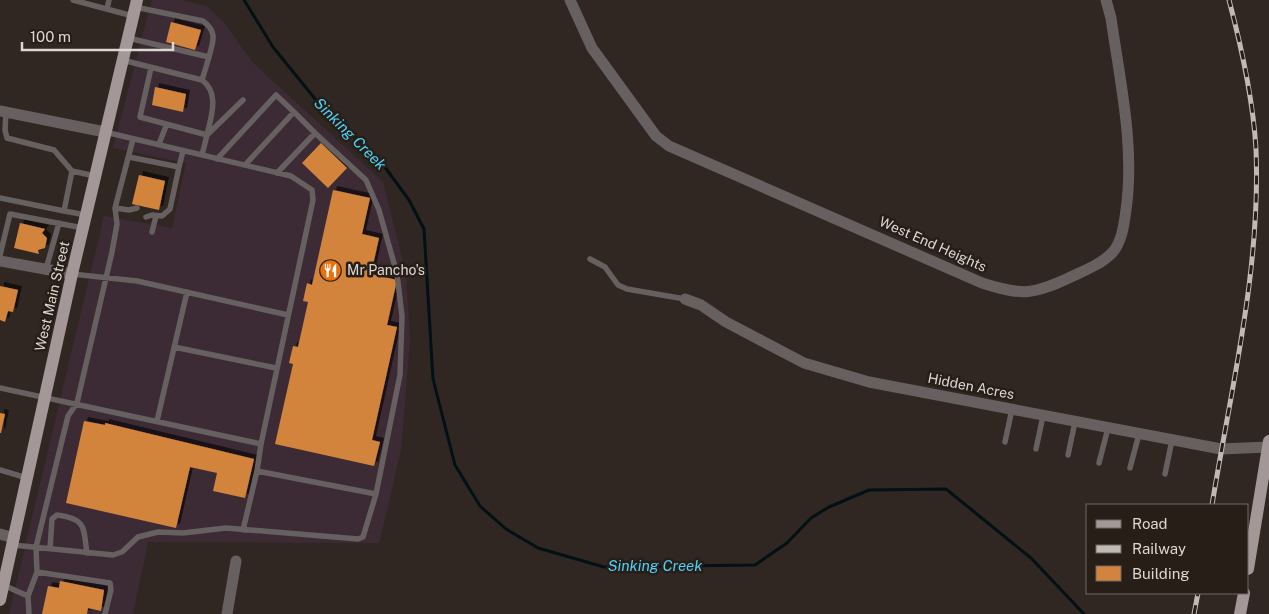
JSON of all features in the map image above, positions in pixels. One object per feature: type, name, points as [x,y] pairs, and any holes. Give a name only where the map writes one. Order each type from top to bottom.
[{"type":"main road","name":"West Main Street","points":[[0,600],[72,274],[135,8]]},
{"type":"main road","points":[[1249,563],[1269,445]]},
{"type":"main road","points":[[1240,614],[1244,594]]},
{"type":"street","name":"West End Heights","points":[[570,0],[592,48],[656,136],[670,146],[982,283],[1026,293],[1054,285],[1093,267],[1112,252],[1122,234],[1130,168],[1128,135],[1111,18],[1106,0]]},
{"type":"street","points":[[3,111],[105,132]]},
{"type":"street","points":[[0,261],[72,274]]},
{"type":"street","name":"Hidden Acres","points":[[684,299],[701,305],[726,322],[804,363],[870,382],[1221,449],[1269,445]]},
{"type":"street","points":[[0,534],[14,542]]},
{"type":"street","points":[[227,614],[236,561]]},
{"type":"lane","points":[[73,0],[107,9],[135,8],[203,21],[211,27],[214,34],[202,80]]},
{"type":"lane","points":[[107,9],[109,0]]},
{"type":"lane","points":[[128,38],[209,57]]},
{"type":"lane","points":[[122,60],[202,80],[212,91],[213,100],[208,135],[202,155]]},
{"type":"lane","points":[[151,68],[140,117],[166,126],[208,135]]},
{"type":"lane","points":[[14,542],[50,549],[113,556],[122,552],[138,538],[158,532],[183,533],[226,528],[358,539],[364,536],[369,524],[376,494],[400,375],[402,316],[397,274],[379,210],[366,180],[276,95],[217,159]]},
{"type":"lane","points":[[208,135],[243,100]]},
{"type":"lane","points":[[3,111],[7,138],[54,150],[72,172],[95,176]]},
{"type":"lane","points":[[245,165],[294,112]]},
{"type":"lane","points":[[159,144],[166,126]]},
{"type":"lane","points":[[105,132],[277,173],[302,181],[312,190],[313,195],[276,368],[257,471],[243,530]]},
{"type":"lane","points":[[277,173],[315,133]]},
{"type":"lane","points":[[29,614],[28,596],[37,572],[36,547],[68,416],[77,403],[117,224],[115,208],[133,139]]},
{"type":"lane","points":[[152,232],[150,214],[162,216],[170,209],[183,151]]},
{"type":"lane","points":[[129,157],[179,167]]},
{"type":"lane","points":[[64,211],[72,172]]},
{"type":"lane","points":[[0,198],[64,211],[84,222]]},
{"type":"lane","points":[[115,208],[130,210],[136,208]]},
{"type":"lane","points":[[130,210],[135,215]]},
{"type":"lane","points":[[0,255],[10,214],[58,223],[84,222]]},
{"type":"lane","points":[[46,269],[58,223]]},
{"type":"lane","points":[[590,259],[605,267],[618,285],[627,289],[684,299]]},
{"type":"lane","points":[[72,274],[137,281],[288,315]]},
{"type":"lane","points":[[157,422],[187,292]]},
{"type":"lane","points":[[174,347],[276,368]]},
{"type":"lane","points":[[0,388],[261,444]]},
{"type":"lane","points":[[1005,442],[1012,409]]},
{"type":"lane","points":[[1036,449],[1043,416]]},
{"type":"lane","points":[[1068,455],[1075,422]]},
{"type":"lane","points":[[1099,463],[1108,428]]},
{"type":"lane","points":[[1130,468],[1139,434]]},
{"type":"lane","points":[[1164,474],[1172,440]]},
{"type":"lane","points":[[0,470],[28,478]]},
{"type":"lane","points":[[257,471],[376,494]]},
{"type":"lane","points":[[50,549],[52,519],[57,515],[79,520],[83,525],[87,553]]},
{"type":"lane","points":[[37,572],[110,583],[111,590],[105,614]]},
{"type":"lane","points":[[4,585],[28,596]]},
{"type":"shaded area","points":[[152,0],[181,0],[206,6],[222,20],[252,62],[383,182],[406,273],[410,340],[401,451],[379,543],[148,542],[133,614],[9,614],[104,216],[172,228],[186,163],[113,148]]},
{"type":"building","points":[[171,22],[201,30],[195,50],[166,42]]},
{"type":"building","points":[[155,87],[186,94],[183,112],[152,105]]},
{"type":"building","points":[[321,143],[347,168],[328,188],[302,163]]},
{"type":"building","points":[[139,175],[165,181],[159,210],[132,204]]},
{"type":"building","points":[[333,190],[370,198],[362,234],[379,238],[371,274],[397,280],[387,325],[397,327],[372,440],[380,442],[374,466],[275,444],[293,364],[289,363],[293,346],[298,347],[308,302],[303,301],[307,283],[312,285]]},
{"type":"building","points":[[20,223],[45,229],[42,233],[47,238],[45,248],[38,250],[39,254],[14,248]]},
{"type":"building","points":[[0,286],[18,290],[13,312],[8,311],[5,322],[0,320]]},
{"type":"building","points":[[0,413],[5,414],[1,433],[0,433]]},
{"type":"building","points":[[84,421],[105,425],[105,423],[254,459],[245,498],[213,491],[217,473],[190,467],[176,528],[66,503]]},
{"type":"building","points":[[60,581],[104,590],[101,611],[88,608],[87,614],[42,614],[48,586],[59,588]]},
{"type":"waterway","name":"Sinking Creek","points":[[244,0],[273,47],[320,105],[382,163],[409,200],[424,229],[433,379],[455,465],[480,506],[506,529],[538,548],[604,567],[755,565],[787,543],[811,518],[829,507],[869,490],[946,489],[1031,558],[1084,614]]},
{"type":"railway","points":[[1212,504],[1243,328],[1254,239],[1256,194],[1256,149],[1250,92],[1229,0]]},
{"type":"railway","points":[[1194,614],[1198,594]]},
{"type":"place","name":"Mr Pancho's","points":[[331,270]]}]
